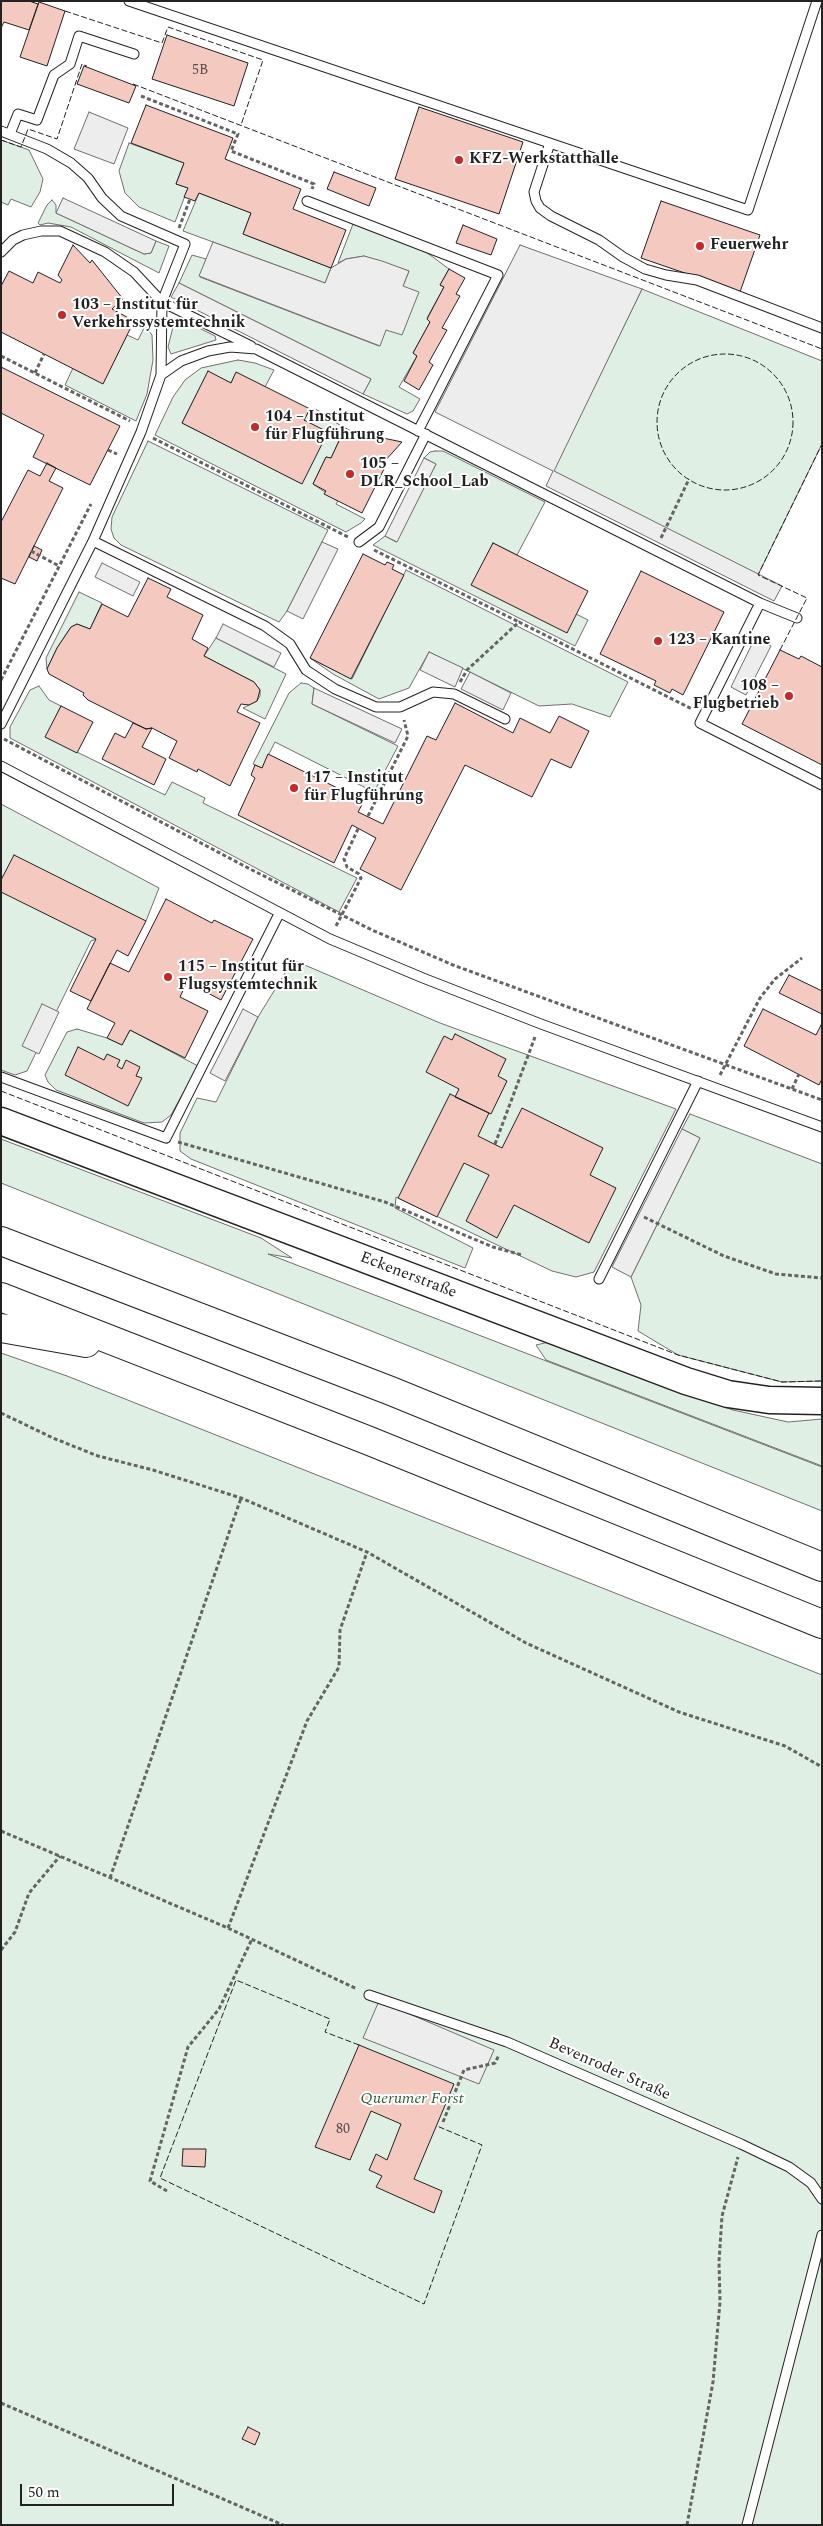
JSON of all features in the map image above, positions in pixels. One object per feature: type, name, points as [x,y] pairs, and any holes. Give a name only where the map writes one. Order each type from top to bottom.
[{"type":"highway","points":[[1,1241],[391,1391],[822,1567]]},
{"type":"highway","points":[[1,1297],[151,1354],[822,1624]]},
{"type":"highway","points":[[1,1328],[151,1354]]},
{"type":"main road","name":"Eckenerstraße","points":[[1,1121],[686,1381],[728,1394],[769,1400],[822,1401]]},
{"type":"lane","points":[[130,1],[748,210],[817,1]]},
{"type":"lane","points":[[1,724],[93,541],[141,432],[162,375],[162,302],[185,244],[121,216],[102,198],[88,178],[71,163],[47,148],[6,133],[18,114],[37,120],[54,75],[70,64],[79,36],[134,54]]},
{"type":"lane","points":[[550,143],[534,192],[540,208],[551,216],[599,240],[623,257],[645,269],[697,280],[822,328]]},
{"type":"lane","points":[[307,201],[498,275],[422,432],[379,527],[359,542]]},
{"type":"lane","points":[[1,252],[12,240],[23,235],[41,231],[60,231],[105,252],[127,267],[150,287],[162,302],[760,603],[797,618]]},
{"type":"lane","points":[[162,375],[181,361],[208,351],[230,347],[256,349]]},
{"type":"lane","points":[[93,541],[266,626],[290,644],[306,670],[335,689],[376,707],[400,707],[433,692],[454,694],[505,719]]},
{"type":"lane","points":[[760,603],[700,723],[822,785]]},
{"type":"lane","points":[[1,766],[279,914],[330,939],[541,1024],[822,1127]]},
{"type":"lane","points":[[1,1077],[166,1138],[279,914]]},
{"type":"lane","points":[[599,1279],[698,1081]]},
{"type":"lane","name":"Bevenroder Straße","points":[[369,1995],[507,2042],[741,2144],[789,2167],[811,2183],[822,2199]]},
{"type":"lane","points":[[747,2525],[822,2235]]},
{"type":"path","points":[[141,96],[238,134],[231,151],[314,184],[307,201]]},
{"type":"path","points":[[174,240],[190,199]]},
{"type":"path","points":[[35,373],[44,354]]},
{"type":"path","points":[[1,356],[132,422],[131,428],[113,462]]},
{"type":"path","points":[[131,428],[704,716]]},
{"type":"path","points":[[108,450],[117,454]]},
{"type":"path","points":[[655,549],[689,479]]},
{"type":"path","points":[[1,680],[95,497]]},
{"type":"path","points":[[31,551],[60,566]]},
{"type":"path","points":[[454,694],[466,670],[519,622]]},
{"type":"path","points":[[368,816],[408,736],[400,707]]},
{"type":"path","points":[[1,737],[341,916],[453,965],[822,1100]]},
{"type":"path","points":[[330,939],[361,878],[359,874],[347,867],[344,859],[358,828]]},
{"type":"path","points":[[715,1087],[760,998],[776,979],[802,958]]},
{"type":"path","points":[[495,1144],[527,1054],[541,1024],[548,1000]]},
{"type":"path","points":[[792,1089],[799,1074]]},
{"type":"path","points":[[166,1138],[385,1202],[493,1247],[522,1254]]},
{"type":"path","points":[[632,1211],[724,1256],[776,1274],[822,1278]]},
{"type":"path","points":[[1,1413],[53,1438],[98,1456],[153,1470],[241,1498],[367,1552],[526,1644],[679,1712],[785,1746],[822,1767]]},
{"type":"path","points":[[110,1878],[241,1498]]},
{"type":"path","points":[[228,1928],[307,1721],[339,1667],[340,1630],[367,1552]]},
{"type":"path","points":[[1,1831],[228,1928],[369,1995]]},
{"type":"path","points":[[1,1950],[15,1932],[29,1893],[60,1856]]},
{"type":"path","points":[[167,2191],[150,2181],[188,2047],[219,2009],[252,1939]]},
{"type":"path","points":[[443,2122],[464,2070],[495,2063],[507,2042]]},
{"type":"path","points":[[687,2525],[713,2382],[720,2302],[719,2262],[722,2216],[741,2144]]},
{"type":"path","points":[[1,2403],[283,2525]]},
{"type":"green space","points":[[1,140],[29,150],[43,179],[40,192],[31,207],[11,199],[8,205],[1,202]]},
{"type":"green space","points":[[129,143],[184,163],[176,184],[188,188],[175,222],[139,207],[125,193],[119,171]]},
{"type":"green space","points":[[199,193],[251,213],[243,234],[331,268],[325,283],[183,231]]},
{"type":"green space","points":[[52,200],[56,205],[56,213],[144,254],[151,253],[156,241],[169,246],[159,273],[71,227],[48,223],[40,225],[38,223],[47,205]]},
{"type":"green space","points":[[353,224],[426,252],[449,269],[440,285],[444,287],[427,318],[430,322],[413,353],[417,356],[399,387],[420,399],[413,411],[407,414],[363,394],[371,379],[179,283],[192,255],[206,259],[200,277],[379,346],[409,271],[364,256],[346,259],[338,263]]},
{"type":"green space","points":[[642,289],[822,361],[822,444],[758,575],[553,471]]},
{"type":"green space","points":[[183,320],[215,336],[216,340],[171,354],[168,347],[173,327]]},
{"type":"green space","points":[[145,326],[152,335],[153,360],[147,394],[136,421],[65,385],[73,368],[103,383],[127,335],[138,340]]},
{"type":"green space","points":[[238,360],[255,363],[274,370],[265,387],[236,373],[231,383],[208,372],[182,423],[301,483],[304,420],[310,409],[315,409],[333,418],[333,421],[345,428],[331,458],[326,457],[313,484],[338,501],[336,504],[365,519],[361,523],[346,532],[155,435],[173,397],[185,380],[201,368]]},
{"type":"green space","points":[[148,441],[328,530],[287,611],[279,622],[121,545],[114,538],[111,529],[112,517]]},
{"type":"green space","points":[[443,451],[545,502],[517,555],[493,543],[472,585],[576,614],[588,620],[575,646],[373,545],[385,536],[396,542],[436,464],[424,458],[430,452]]},
{"type":"green space","points":[[406,570],[628,682],[610,717],[572,704],[539,706],[429,652],[409,688],[379,699],[333,674],[310,658],[352,679]]},
{"type":"green space","points":[[79,592],[102,603],[90,629],[77,624],[71,627],[57,648],[47,669],[46,658]]},
{"type":"green space","points":[[216,638],[286,674],[265,719],[243,708],[257,701],[260,696],[260,690],[254,682],[204,656]]},
{"type":"green space","points":[[301,683],[308,684],[314,688],[312,704],[398,746],[374,792],[275,742],[262,768],[253,764],[289,693]]},
{"type":"green space","points":[[39,686],[49,700],[61,706],[46,737],[165,795],[172,782],[205,798],[203,803],[357,878],[339,912],[10,738],[10,727],[30,690]]},
{"type":"green space","points":[[1,804],[159,888],[146,921],[91,941],[27,1071],[15,1075],[1,1070]]},
{"type":"green space","points":[[293,960],[440,1023],[676,1109],[594,1272],[576,1277],[552,1271],[396,1197],[395,1208],[473,1248],[465,1268],[191,1159],[180,1151],[180,1133],[197,1098],[216,1102],[258,1017]]},
{"type":"green space","points":[[77,1029],[107,1038],[122,1045],[130,1030],[198,1066],[171,1115],[162,1122],[144,1123],[56,1090],[48,1082],[45,1075],[67,1032]]},
{"type":"green space","points":[[690,1114],[822,1164],[822,1381],[782,1382],[678,1355],[638,1331],[641,1305],[631,1277],[700,1138],[682,1129]]},
{"type":"green space","points":[[1,1139],[261,1238],[292,1258],[268,1254],[822,1467],[822,1511],[1,1183]]},
{"type":"green space","points":[[553,1341],[671,1389],[733,1410],[788,1422],[822,1419],[822,1466],[546,1360],[536,1345]]},
{"type":"green space","name":"Querumer Forst","points":[[1,1353],[67,1376],[822,1675],[822,2525],[1,2525]]},
{"type":"shaded area","points":[[89,112],[128,128],[114,164],[74,149]]},
{"type":"shaded area","points":[[63,198],[156,241],[151,253],[144,254],[56,213]]},
{"type":"shaded area","points":[[213,242],[325,283],[331,268],[346,259],[364,256],[409,271],[403,286],[419,292],[402,335],[386,330],[380,346],[199,276]]},
{"type":"shaded area","points":[[520,245],[642,289],[554,471],[782,586],[774,601],[546,486],[553,471],[435,412]]},
{"type":"shaded area","points":[[179,283],[371,379],[363,394],[171,297]]},
{"type":"shaded area","points":[[424,458],[436,464],[397,542],[385,536]]},
{"type":"shaded area","points":[[322,542],[338,549],[303,619],[287,611]]},
{"type":"shaded area","points":[[102,563],[140,582],[133,596],[95,577]]},
{"type":"shaded area","points":[[223,624],[281,653],[274,667],[216,638]]},
{"type":"shaded area","points":[[755,638],[771,646],[746,695],[731,687]]},
{"type":"shaded area","points":[[429,652],[463,668],[455,687],[420,670]]},
{"type":"shaded area","points":[[470,672],[511,693],[503,710],[461,689]]},
{"type":"shaded area","points":[[314,688],[402,729],[395,743],[312,704]]},
{"type":"shaded area","points":[[42,1004],[59,1012],[39,1054],[22,1046]]},
{"type":"shaded area","points":[[243,1009],[258,1017],[225,1081],[210,1073]]},
{"type":"shaded area","points":[[682,1129],[700,1138],[631,1277],[612,1267]]},
{"type":"shaded area","points":[[379,2001],[494,2050],[479,2084],[363,2038]]},
{"type":"building","points":[[1,1],[29,1],[38,4],[29,30],[4,22],[1,28]]},
{"type":"building","points":[[39,2],[65,11],[47,66],[20,57]]},
{"type":"building","points":[[167,35],[248,63],[234,106],[152,79]]},
{"type":"building","points":[[84,66],[136,86],[129,103],[77,84]]},
{"type":"building","points":[[146,105],[233,138],[225,159],[301,189],[293,209],[346,230],[331,268],[243,234],[251,213],[199,193],[195,201],[184,197],[188,188],[176,184],[184,163],[131,143]]},
{"type":"building","name":"KFZ-Werkstatthalle","points":[[419,107],[523,142],[499,214],[395,179]]},
{"type":"building","points":[[334,172],[376,188],[369,206],[327,189]]},
{"type":"building","name":"Feuerwehr","points":[[661,201],[760,235],[740,292],[641,258]]},
{"type":"building","points":[[463,225],[497,239],[491,255],[456,243]]},
{"type":"building","name":"103 – Institut für Verkehrssystemtechnik","points":[[73,245],[90,263],[92,260],[123,299],[112,309],[134,321],[103,384],[1,332],[1,286],[9,271],[33,283],[38,272],[60,283],[62,280],[58,275]]},
{"type":"building","points":[[449,269],[465,278],[456,294],[460,296],[442,328],[447,330],[429,362],[433,365],[419,390],[404,381],[417,356],[413,353],[430,322],[427,319],[444,287],[440,285]]},
{"type":"building","points":[[1,367],[120,426],[90,485],[33,457],[44,435],[1,413]]},
{"type":"building","name":"104 – Institut für Flugführung","points":[[208,371],[231,383],[236,372],[310,409],[304,420],[328,432],[302,484],[182,423]]},
{"type":"building","name":"105 – DLR_School_Lab","points":[[345,428],[363,437],[364,434],[402,442],[384,462],[387,463],[362,513],[324,494],[326,491],[313,484],[326,457],[331,458]]},
{"type":"building","points":[[47,463],[56,468],[49,481],[63,488],[15,584],[1,578],[1,522],[28,470],[40,476]]},
{"type":"building","points":[[493,543],[588,591],[567,633],[471,585]]},
{"type":"building","points":[[34,546],[42,550],[37,561],[29,557]]},
{"type":"building","points":[[363,554],[385,565],[387,562],[394,565],[392,569],[404,575],[351,679],[310,658]]},
{"type":"building","name":"123 – Kantine","points":[[641,571],[724,612],[683,695],[672,689],[670,693],[654,685],[656,681],[600,654]]},
{"type":"building","points":[[148,578],[171,589],[167,597],[203,615],[192,639],[208,648],[204,656],[254,682],[260,690],[257,701],[249,705],[241,704],[237,712],[260,723],[230,786],[198,769],[197,772],[169,758],[177,741],[152,728],[146,729],[88,700],[83,695],[84,693],[49,674],[47,669],[57,648],[71,627],[77,624],[90,629],[102,604],[128,617]]},
{"type":"building","name":"108 – Flugbetrieb","points":[[780,650],[799,659],[801,656],[822,667],[822,765],[742,724]]},
{"type":"building","name":"117 – Institut für Flugführung","points":[[455,703],[513,733],[520,718],[550,733],[559,716],[589,731],[571,768],[551,759],[532,797],[465,765],[401,890],[360,869],[376,838],[352,825],[334,863],[238,815],[255,778],[251,775],[255,765],[262,768],[268,754],[364,801],[358,812],[383,824],[427,736],[436,740]]},
{"type":"building","points":[[61,706],[93,722],[77,753],[45,737]]},
{"type":"building","points":[[133,723],[146,729],[152,728],[142,747],[166,759],[154,785],[102,759],[115,733],[125,738]]},
{"type":"building","points":[[14,855],[146,921],[128,956],[117,950],[91,1001],[70,991],[96,939],[1,892],[1,880]]},
{"type":"building","name":"115 – Institut für Flugsystemtechnik","points":[[166,899],[212,923],[214,920],[253,939],[221,1000],[187,982],[180,997],[208,1011],[185,1058],[130,1030],[122,1045],[107,1038],[115,1023],[87,1009],[110,963],[129,972]]},
{"type":"building","points":[[789,975],[822,991],[822,1014],[779,993]]},
{"type":"building","points":[[763,1009],[816,1035],[822,1023],[822,1079],[819,1085],[744,1046]]},
{"type":"building","points":[[455,1034],[506,1059],[498,1076],[507,1081],[491,1114],[455,1097],[459,1089],[426,1072],[444,1036],[452,1040]]},
{"type":"building","points":[[78,1047],[104,1060],[107,1054],[120,1060],[117,1066],[122,1069],[126,1060],[140,1067],[136,1076],[142,1078],[128,1106],[65,1075]]},
{"type":"building","points":[[450,1094],[489,1113],[478,1136],[502,1148],[522,1108],[603,1148],[590,1175],[616,1188],[589,1243],[514,1205],[497,1238],[466,1221],[489,1175],[464,1163],[437,1217],[398,1198]]},
{"type":"building","points":[[359,2045],[454,2084],[414,2179],[442,2191],[434,2213],[376,2187],[382,2176],[369,2170],[376,2154],[387,2160],[401,2124],[371,2111],[350,2160],[315,2147]]},
{"type":"building","points":[[183,2149],[206,2149],[205,2167],[182,2166]]},
{"type":"building","points":[[248,2427],[260,2433],[255,2445],[242,2439]]},
{"type":"fence","points":[[65,11],[162,43],[168,27],[263,60],[241,125]]},
{"type":"fence","points":[[1,140],[21,147],[28,129],[57,139],[82,64],[87,66]]},
{"type":"fence","points":[[133,84],[822,349]]},
{"type":"fence","points":[[725,354],[751,359],[763,365],[773,374],[782,384],[788,396],[793,422],[788,448],[782,460],[773,470],[763,479],[751,485],[725,490],[699,485],[687,479],[677,470],[668,460],[662,448],[657,422],[662,396],[668,384],[677,374],[687,365],[699,359],[725,354]]},
{"type":"fence","points":[[780,650],[807,598],[758,575],[822,444]]},
{"type":"fence","points":[[1,1091],[678,1355],[782,1382],[822,1381]]},
{"type":"fence","points":[[359,2045],[325,2032],[330,2019],[236,1980],[160,2178],[424,2304],[482,2145],[437,2126]]},
{"type":"place","name":"KFZ-Werkstatthalle","points":[[459,160]]},
{"type":"place","name":"Feuerwehr","points":[[700,246]]},
{"type":"place","name":"103 – Institut für Verkehrssystemtechnik","points":[[62,315]]},
{"type":"place","name":"104 – Institut für Flugführung","points":[[255,427]]},
{"type":"place","name":"105 – DLR_School_Lab","points":[[350,474]]},
{"type":"place","name":"123 – Kantine","points":[[658,641]]},
{"type":"place","name":"108 – Flugbetrieb","points":[[789,696]]},
{"type":"place","name":"117 – Institut für Flugführung","points":[[294,788]]},
{"type":"place","name":"115 – Institut für Flugsystemtechnik","points":[[168,977]]}]
